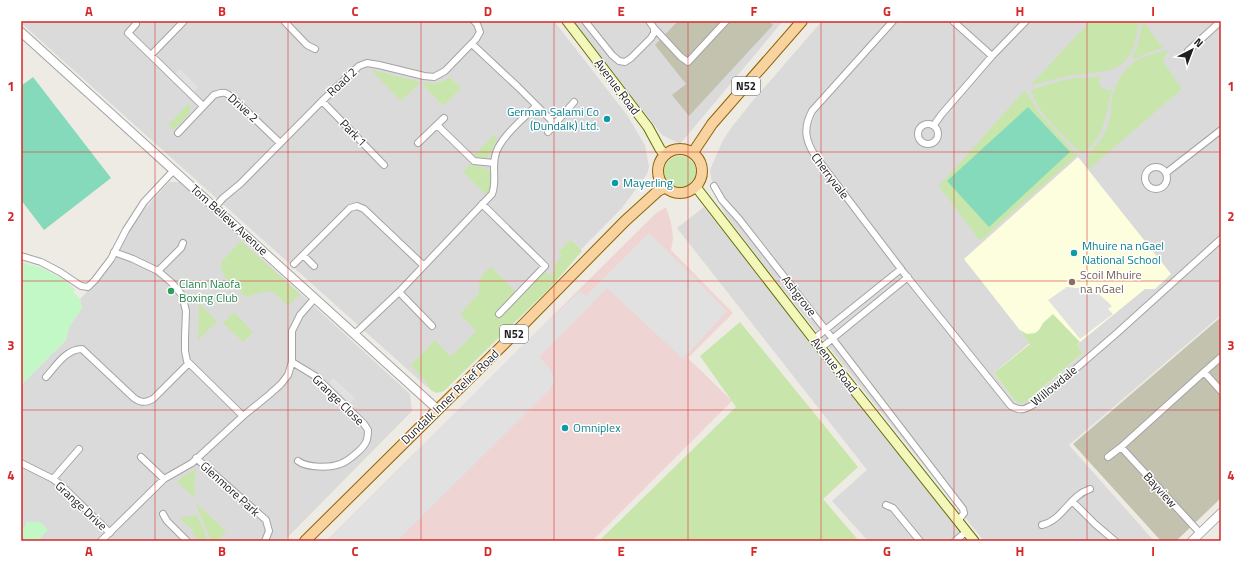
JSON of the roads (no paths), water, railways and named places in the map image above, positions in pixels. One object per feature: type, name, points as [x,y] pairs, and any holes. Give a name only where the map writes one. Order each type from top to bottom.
[{"type":"main road","name":"Avenue Road","points":[[567,21],[648,127],[660,149],[665,154]]},
{"type":"main road","name":"N52","points":[[693,153],[712,124],[802,21]]},
{"type":"main road","points":[[676,149],[682,149],[693,153],[698,158],[701,164],[702,176],[696,187],[684,194],[677,194],[664,188],[660,182],[658,167],[660,160],[665,154],[676,149]]},
{"type":"main road","name":"Avenue Road","points":[[696,187],[974,541]]},
{"type":"main road","name":"Dundalk Inner Relief Road","points":[[305,541],[511,337],[625,221],[664,188]]},
{"type":"street","points":[[150,55],[184,21]]},
{"type":"street","points":[[285,21],[307,45],[315,49]]},
{"type":"street","name":"Road 2","points":[[215,207],[359,66],[367,63],[434,77],[445,71],[476,39],[480,32],[474,21]]},
{"type":"street","points":[[585,21],[612,55],[619,61],[625,62],[632,58],[651,38],[654,33],[654,28]]},
{"type":"street","points":[[649,21],[681,57],[688,62],[726,21]]},
{"type":"street","name":"Cherryvale","points":[[893,21],[812,111],[808,119],[806,138],[809,147],[816,157],[905,273]]},
{"type":"street","points":[[953,21],[992,56]]},
{"type":"street","points":[[934,125],[992,56],[1026,21]]},
{"type":"street","points":[[1188,51],[1221,21]]},
{"type":"street","points":[[136,24],[128,33],[203,106]]},
{"type":"street","name":"Tom Bellew Avenue","points":[[21,32],[437,409]]},
{"type":"street","points":[[472,44],[555,124]]},
{"type":"street","name":"Drive 2","points":[[178,133],[214,95],[220,92],[226,93],[234,99],[280,143]]},
{"type":"street","name":"Park 1","points":[[322,101],[384,165]]},
{"type":"street","points":[[548,132],[574,102]]},
{"type":"street","points":[[354,334],[399,292],[492,194],[494,187],[495,154],[503,139],[536,106]]},
{"type":"street","points":[[418,143],[444,118]]},
{"type":"street","points":[[437,125],[474,161],[494,162]]},
{"type":"street","points":[[1166,173],[1221,130]]},
{"type":"street","points":[[21,256],[41,262],[60,272],[81,286],[88,287],[95,280],[114,252],[144,202],[174,170]]},
{"type":"street","name":"Ashgrove","points":[[714,186],[722,200],[739,219],[963,508],[964,513],[958,521]]},
{"type":"street","points":[[482,204],[545,266],[499,314]]},
{"type":"street","points":[[294,264],[350,208],[357,206],[364,209],[423,265]]},
{"type":"street","name":"Willowdale","points":[[905,273],[1000,393],[1011,406],[1018,410],[1026,409],[1036,403],[1117,333],[1221,239]]},
{"type":"street","points":[[158,270],[181,248],[183,243]]},
{"type":"street","points":[[114,252],[133,258],[158,270],[182,295],[186,310],[184,337],[187,361],[243,416]]},
{"type":"street","points":[[303,255],[314,266]]},
{"type":"street","points":[[814,339],[905,273]]},
{"type":"street","points":[[821,348],[905,273]]},
{"type":"street","points":[[399,292],[432,326]]},
{"type":"street","points":[[102,541],[164,479],[192,463],[243,416],[281,384],[288,375],[292,362],[292,331],[300,315],[315,298]]},
{"type":"street","points":[[46,377],[67,354],[76,349],[82,349],[134,398],[140,402],[147,402],[153,400],[189,364]]},
{"type":"street","points":[[1108,457],[1221,357]]},
{"type":"street","name":"Grange Close","points":[[292,362],[315,376],[364,424],[368,430],[366,444],[341,464],[332,466],[312,466],[298,461]]},
{"type":"street","points":[[1204,372],[1221,391]]},
{"type":"street","name":"Bayview","points":[[1121,447],[1200,534]]},
{"type":"street","name":"Grange Drive","points":[[52,479],[79,449]]},
{"type":"street","points":[[140,457],[164,479]]},
{"type":"street","name":"Glenmore Park","points":[[196,458],[266,520],[269,531],[265,541]]},
{"type":"street","name":"Grange Drive","points":[[21,463],[61,485],[110,533]]},
{"type":"street","points":[[1042,526],[1049,524],[1057,518],[1081,493],[1090,489]]},
{"type":"street","points":[[1072,501],[1115,541]]},
{"type":"street","points":[[886,505],[896,511],[920,541]]},
{"type":"street","points":[[1192,541],[1221,513]]},
{"type":"street","points":[[163,514],[167,521],[187,541]]},
{"type":"street","points":[[955,541],[967,531]]},
{"type":"place","name":"German Salami Co (Dundalk) Ltd.","points":[[607,119]]},
{"type":"place","name":"Mayerling","points":[[615,183]]},
{"type":"place","name":"Mhuire na nGael National School","points":[[1074,253]]},
{"type":"place","name":"Scoil Mhuire na nGael","points":[[1072,282]]},
{"type":"place","name":"Clann Naofa Boxing Club","points":[[171,291]]},
{"type":"place","name":"Omniplex","points":[[565,428]]}]
